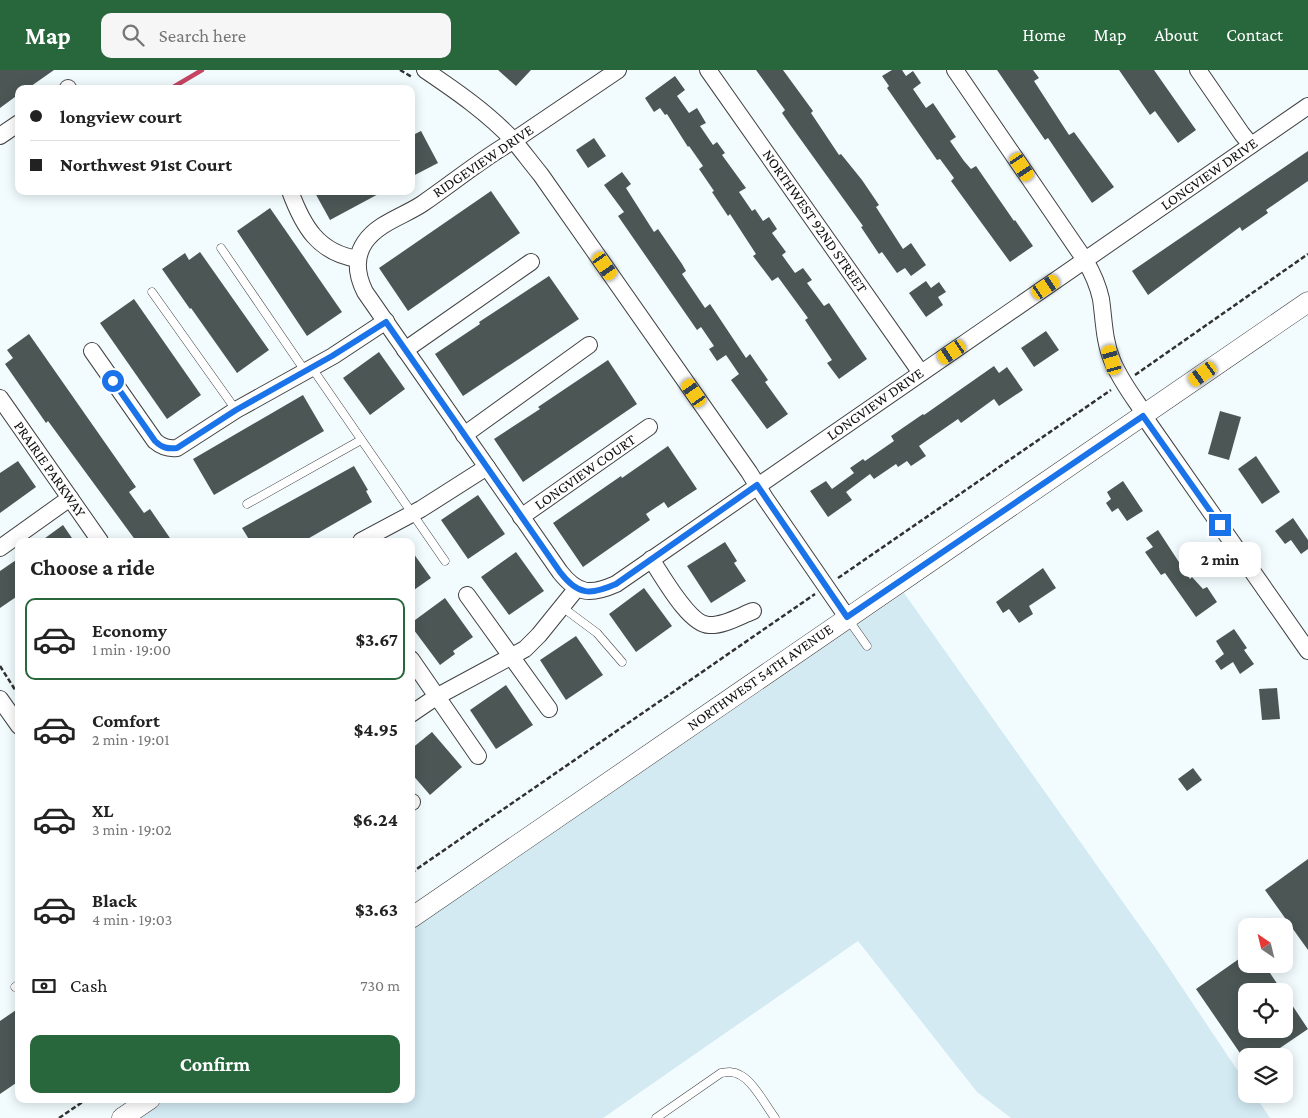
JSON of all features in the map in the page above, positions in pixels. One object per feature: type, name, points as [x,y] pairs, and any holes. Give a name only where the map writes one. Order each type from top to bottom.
[{"type":"street","points":[[425,70],[455,90],[487,116],[513,141],[550,187],[847,617]]},
{"type":"street","name":"RIDGEVIEW DRIVE","points":[[358,259],[364,243],[372,234],[421,204],[497,150],[618,70]]},
{"type":"street","name":"NORTHWEST 92ND STREET","points":[[708,70],[921,373]]},
{"type":"street","points":[[955,70],[1094,276],[1100,297],[1106,340],[1112,360],[1123,382],[1142,410],[1143,416],[1308,651]]},
{"type":"street","points":[[1198,70],[1251,145]]},
{"type":"street","name":"LONGVIEW DRIVE","points":[[577,588],[588,592],[599,592],[616,584],[1308,106]]},
{"type":"street","points":[[0,136],[15,126]]},
{"type":"street","points":[[292,195],[307,227],[320,244],[333,252],[358,259]]},
{"type":"street","name":"LONGVIEW COURT","points":[[358,259],[360,281],[366,292],[563,577],[577,588]]},
{"type":"street","points":[[405,350],[531,262]]},
{"type":"street","name":"NORTHWEST 54TH AVENUE","points":[[415,915],[1308,302]]},
{"type":"street","points":[[92,351],[155,441],[160,446],[168,449],[177,448],[236,410],[332,356],[386,322]]},
{"type":"street","points":[[464,435],[589,345]]},
{"type":"street","name":"PRAIRIE PARKWAY","points":[[0,398],[98,538]]},
{"type":"street","name":"LONGVIEW COURT","points":[[521,517],[649,427]]},
{"type":"street","points":[[366,538],[412,513],[487,467]]},
{"type":"street","points":[[0,548],[70,498]]},
{"type":"street","points":[[651,559],[689,613],[704,625],[712,626],[723,623],[753,611]]},
{"type":"street","points":[[415,711],[436,697],[525,649],[539,636],[577,588]]},
{"type":"street","points":[[467,595],[549,709]]},
{"type":"street","points":[[415,665],[478,756]]},
{"type":"street","points":[[0,699],[15,720]]},
{"type":"street","points":[[122,1118],[144,1103]]},
{"type":"lane","points":[[221,248],[308,370],[361,440],[445,561]]},
{"type":"lane","points":[[152,292],[236,410]]},
{"type":"lane","points":[[247,504],[361,440]]},
{"type":"lane","points":[[562,607],[597,633],[622,662]]},
{"type":"lane","points":[[847,617],[867,646]]},
{"type":"lane","points":[[656,1118],[721,1073],[732,1072],[741,1075],[749,1082],[774,1118]]},
{"type":"path","points":[[415,870],[1308,254]]},
{"type":"path","points":[[0,666],[15,690]]},
{"type":"path","points":[[59,1118],[81,1103]]},
{"type":"shaded area","points":[[904,593],[1159,953],[1238,1071],[1238,1103],[1260,1103],[1270,1118],[1011,1118],[977,1092],[858,941],[603,1118],[137,1118],[159,1103],[415,1103],[415,927]]},
{"type":"building","points":[[0,70],[54,70],[33,85],[15,85],[15,97],[0,108]]},
{"type":"building","points":[[498,70],[531,70],[516,86]]},
{"type":"building","points":[[756,70],[783,70],[813,111],[811,113],[839,155],[841,154],[862,180],[879,205],[876,207],[903,249],[911,243],[926,265],[911,276],[905,268],[897,273],[882,252],[879,254],[861,227],[863,226],[782,113],[785,110]]},
{"type":"building","points":[[892,70],[902,70],[906,76],[913,71],[921,83],[913,89],[926,108],[933,103],[956,137],[950,141],[971,169],[976,166],[1033,246],[1010,262],[951,181],[954,178],[940,159],[937,160],[887,88],[889,86],[882,76]]},
{"type":"building","points":[[997,70],[1033,70],[1039,78],[1034,81],[1069,135],[1074,132],[1114,187],[1092,203],[1048,138],[1045,140]]},
{"type":"building","points":[[1119,70],[1154,70],[1196,130],[1178,143],[1155,111],[1150,115]]},
{"type":"building","points":[[675,76],[685,90],[677,96],[689,113],[697,108],[706,123],[700,126],[713,145],[717,142],[725,153],[722,155],[746,188],[739,192],[752,211],[755,209],[763,221],[769,217],[777,229],[772,233],[786,252],[782,255],[795,273],[803,268],[812,280],[807,283],[824,306],[829,303],[867,359],[839,379],[827,363],[832,360],[805,320],[808,318],[778,277],[772,281],[753,256],[756,254],[730,214],[728,216],[699,169],[703,166],[688,147],[667,114],[665,115],[660,108],[654,112],[645,98]]},
{"type":"building","points":[[421,131],[438,163],[415,175],[415,134]]},
{"type":"building","points":[[594,138],[606,156],[588,168],[576,150]]},
{"type":"building","points":[[1308,151],[1308,181],[1266,210],[1268,213],[1242,231],[1240,227],[1148,295],[1132,271]]},
{"type":"building","points":[[622,172],[631,184],[626,188],[654,232],[658,229],[682,264],[686,271],[682,274],[705,308],[710,304],[746,358],[750,354],[768,380],[765,382],[788,414],[767,429],[731,380],[739,374],[726,355],[717,361],[709,349],[714,346],[701,327],[697,330],[618,216],[624,212],[604,185]]},
{"type":"building","points":[[491,191],[520,233],[408,311],[379,268]]},
{"type":"building","points":[[316,195],[377,195],[330,220]]},
{"type":"building","points":[[270,208],[342,312],[307,336],[237,231]]},
{"type":"building","points":[[200,252],[269,350],[237,373],[162,269],[185,253],[189,260]]},
{"type":"building","points":[[549,276],[579,319],[463,396],[435,354],[480,324],[479,322]]},
{"type":"building","points":[[926,281],[931,288],[939,282],[946,292],[938,297],[943,305],[926,317],[909,293]]},
{"type":"building","points":[[134,299],[201,395],[167,419],[100,323]]},
{"type":"building","points":[[1046,331],[1059,350],[1034,367],[1021,348]]},
{"type":"building","points":[[29,334],[136,487],[129,492],[144,513],[150,509],[170,538],[134,538],[48,421],[46,423],[5,364],[13,358],[7,350]]},
{"type":"building","points":[[379,352],[405,389],[370,415],[343,378]]},
{"type":"building","points":[[608,360],[637,404],[523,482],[494,439],[540,409],[538,407]]},
{"type":"building","points":[[994,366],[999,373],[1007,367],[1023,390],[999,406],[994,399],[961,423],[958,419],[919,446],[926,456],[911,466],[907,461],[898,467],[896,464],[874,479],[870,474],[846,492],[852,500],[828,517],[810,491],[826,481],[832,489],[854,473],[850,468],[863,459],[865,461],[894,441],[891,436]]},
{"type":"building","points":[[303,395],[324,431],[214,495],[193,459]]},
{"type":"building","points":[[1220,411],[1241,417],[1229,460],[1208,454]]},
{"type":"building","points":[[668,446],[697,489],[668,508],[664,502],[646,514],[650,520],[583,567],[553,523]]},
{"type":"building","points":[[1256,456],[1280,492],[1262,504],[1238,469]]},
{"type":"building","points":[[18,461],[36,487],[0,513],[0,473]]},
{"type":"building","points":[[354,466],[368,490],[366,491],[372,502],[309,538],[248,538],[242,528]]},
{"type":"building","points":[[1123,481],[1143,511],[1127,521],[1118,508],[1112,512],[1106,503],[1111,499],[1107,492]]},
{"type":"building","points":[[478,495],[505,534],[468,559],[441,520]]},
{"type":"building","points":[[1293,518],[1308,540],[1308,549],[1301,554],[1291,540],[1285,544],[1275,531]]},
{"type":"building","points":[[63,525],[72,538],[45,538]]},
{"type":"building","points":[[1158,530],[1190,579],[1192,577],[1203,589],[1207,587],[1217,602],[1196,617],[1165,573],[1161,575],[1145,552],[1153,547],[1146,538]]},
{"type":"building","points":[[725,542],[737,561],[734,563],[746,581],[711,603],[687,566]]},
{"type":"building","points":[[516,552],[544,591],[509,615],[481,577]]},
{"type":"building","points":[[415,556],[431,578],[415,589]]},
{"type":"building","points":[[15,561],[15,598],[0,608],[0,571]]},
{"type":"building","points":[[1043,568],[1056,588],[1029,606],[1033,614],[1019,623],[1009,609],[1003,613],[996,602]]},
{"type":"building","points":[[644,588],[672,626],[636,652],[609,614]]},
{"type":"building","points":[[445,598],[473,637],[453,651],[455,654],[440,665],[415,631],[415,620]]},
{"type":"building","points":[[1234,629],[1247,648],[1244,650],[1254,664],[1240,674],[1233,662],[1221,670],[1215,661],[1224,654],[1216,641]]},
{"type":"building","points":[[576,636],[603,675],[566,700],[540,660]]},
{"type":"building","points":[[506,685],[533,725],[496,749],[470,710]]},
{"type":"building","points":[[1277,688],[1280,719],[1262,720],[1259,689]]},
{"type":"building","points":[[432,732],[462,767],[430,795],[415,778],[415,746]]},
{"type":"building","points":[[1193,768],[1202,780],[1187,791],[1178,779]]},
{"type":"building","points":[[1308,859],[1308,950],[1293,929],[1293,918],[1285,918],[1265,890]]},
{"type":"building","points":[[1238,960],[1238,973],[1270,973],[1277,983],[1238,983],[1238,1038],[1293,1038],[1293,1006],[1308,1029],[1280,1048],[1238,1048],[1238,1050],[1196,989]]},
{"type":"building","points":[[15,1011],[15,1084],[0,1094],[0,1021]]},
{"type":"waterway","points":[[177,85],[202,70]]},
{"type":"route","points":[[113,381],[155,441],[160,446],[168,449],[177,448],[236,410],[332,356],[386,322],[560,572],[567,581],[577,588],[588,592],[599,592],[616,584],[757,485],[847,617],[1143,416],[1220,525]]}]
